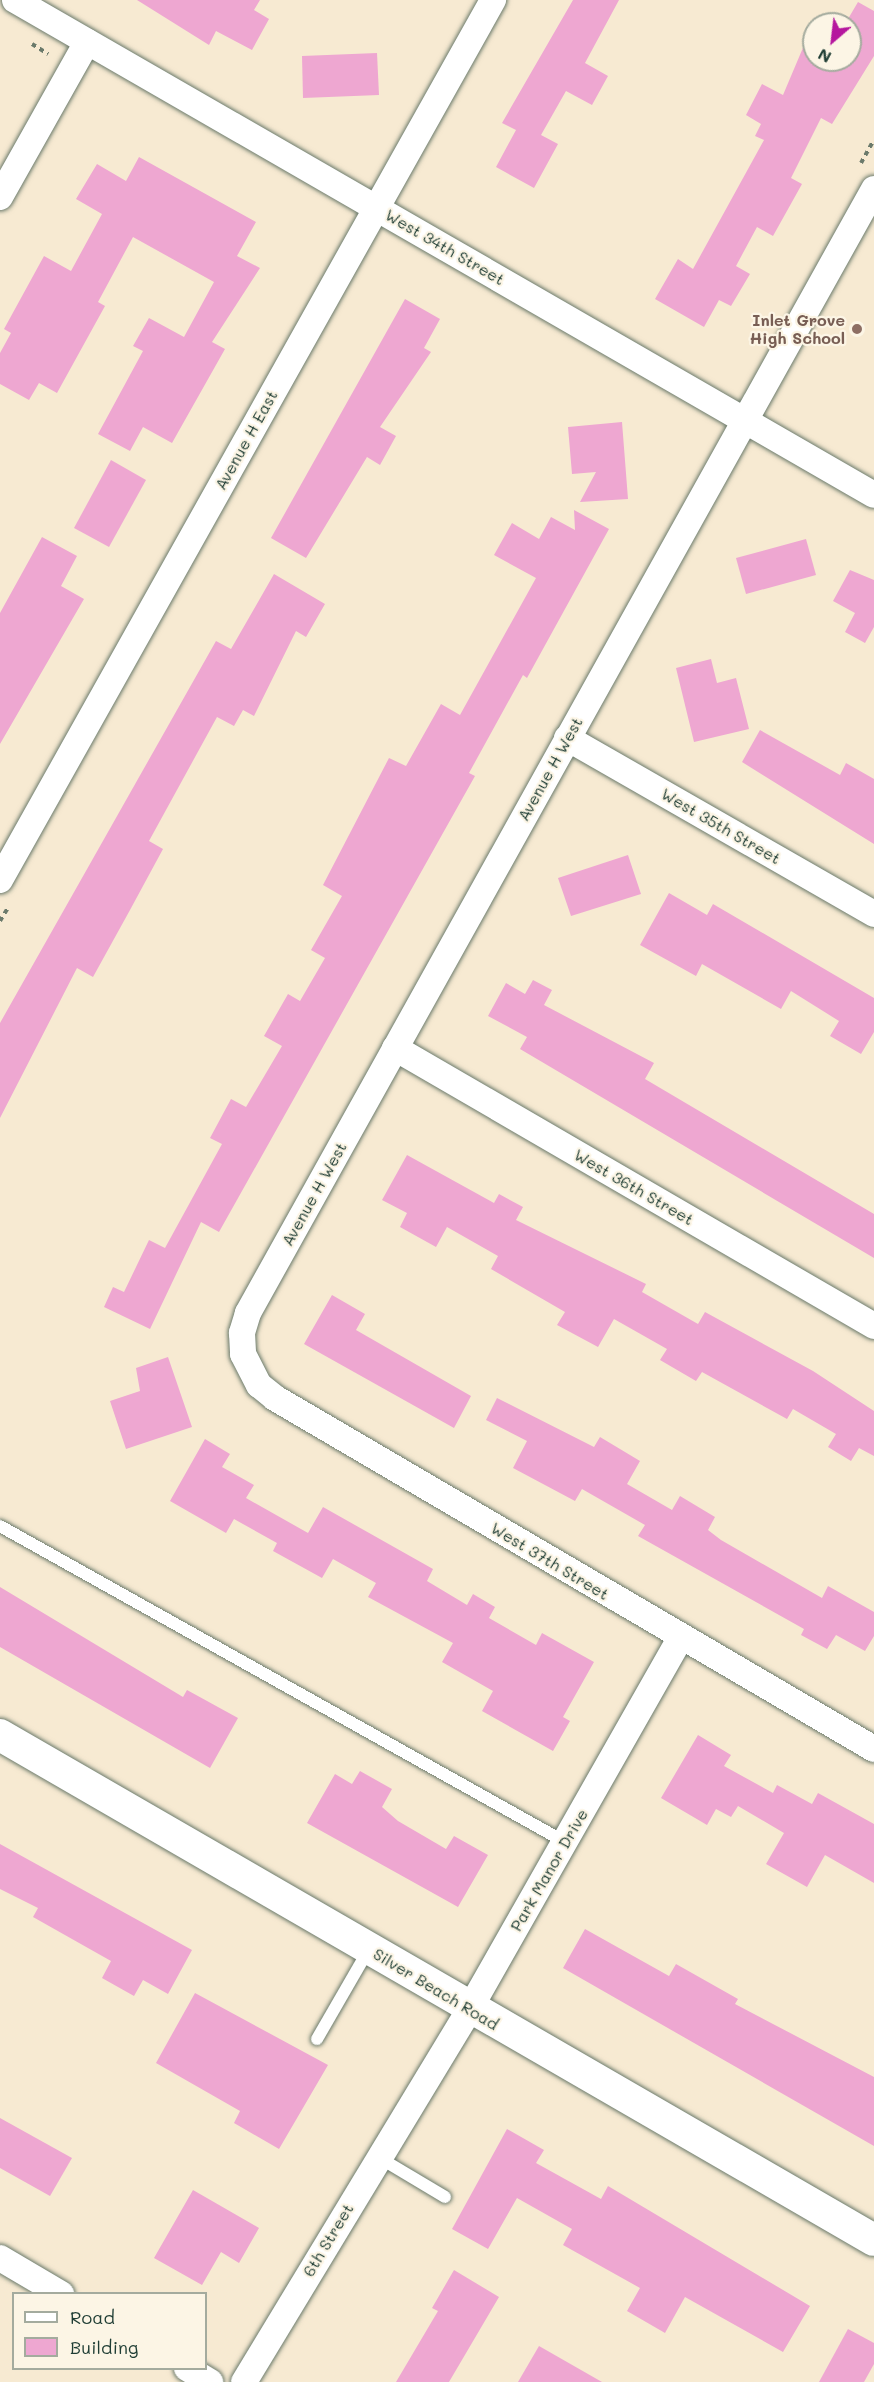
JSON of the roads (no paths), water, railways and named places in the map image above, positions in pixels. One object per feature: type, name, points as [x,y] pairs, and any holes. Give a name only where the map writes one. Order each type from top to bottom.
[{"type":"street","name":"West 34th Street","points":[[15,0],[874,495]]},
{"type":"street","name":"Avenue H East","points":[[0,880],[492,0]]},
{"type":"street","points":[[0,197],[87,42]]},
{"type":"street","name":"Avenue H West","points":[[243,1354],[248,1313],[874,189]]},
{"type":"street","name":"West 35th Street","points":[[567,738],[874,914]]},
{"type":"street","name":"West 36th Street","points":[[395,1048],[874,1326]]},
{"type":"street","name":"West 37th Street","points":[[243,1354],[259,1385],[275,1398],[680,1639],[874,1749]]},
{"type":"street","name":"Park Manor Drive","points":[[412,2098],[469,2010],[680,1639]]},
{"type":"street","name":"Silver Beach Road","points":[[0,1735],[370,1948],[469,2010],[874,2240]]},
{"type":"street","name":"6th Street","points":[[244,2382],[412,2098]]},
{"type":"street","points":[[0,2258],[58,2292]]},
{"type":"lane","points":[[0,1526],[565,1842]]},
{"type":"lane","points":[[317,2039],[370,1948]]},
{"type":"lane","points":[[377,2157],[445,2197]]},
{"type":"place","name":"Inlet Grove High School","points":[[857,329]]}]
